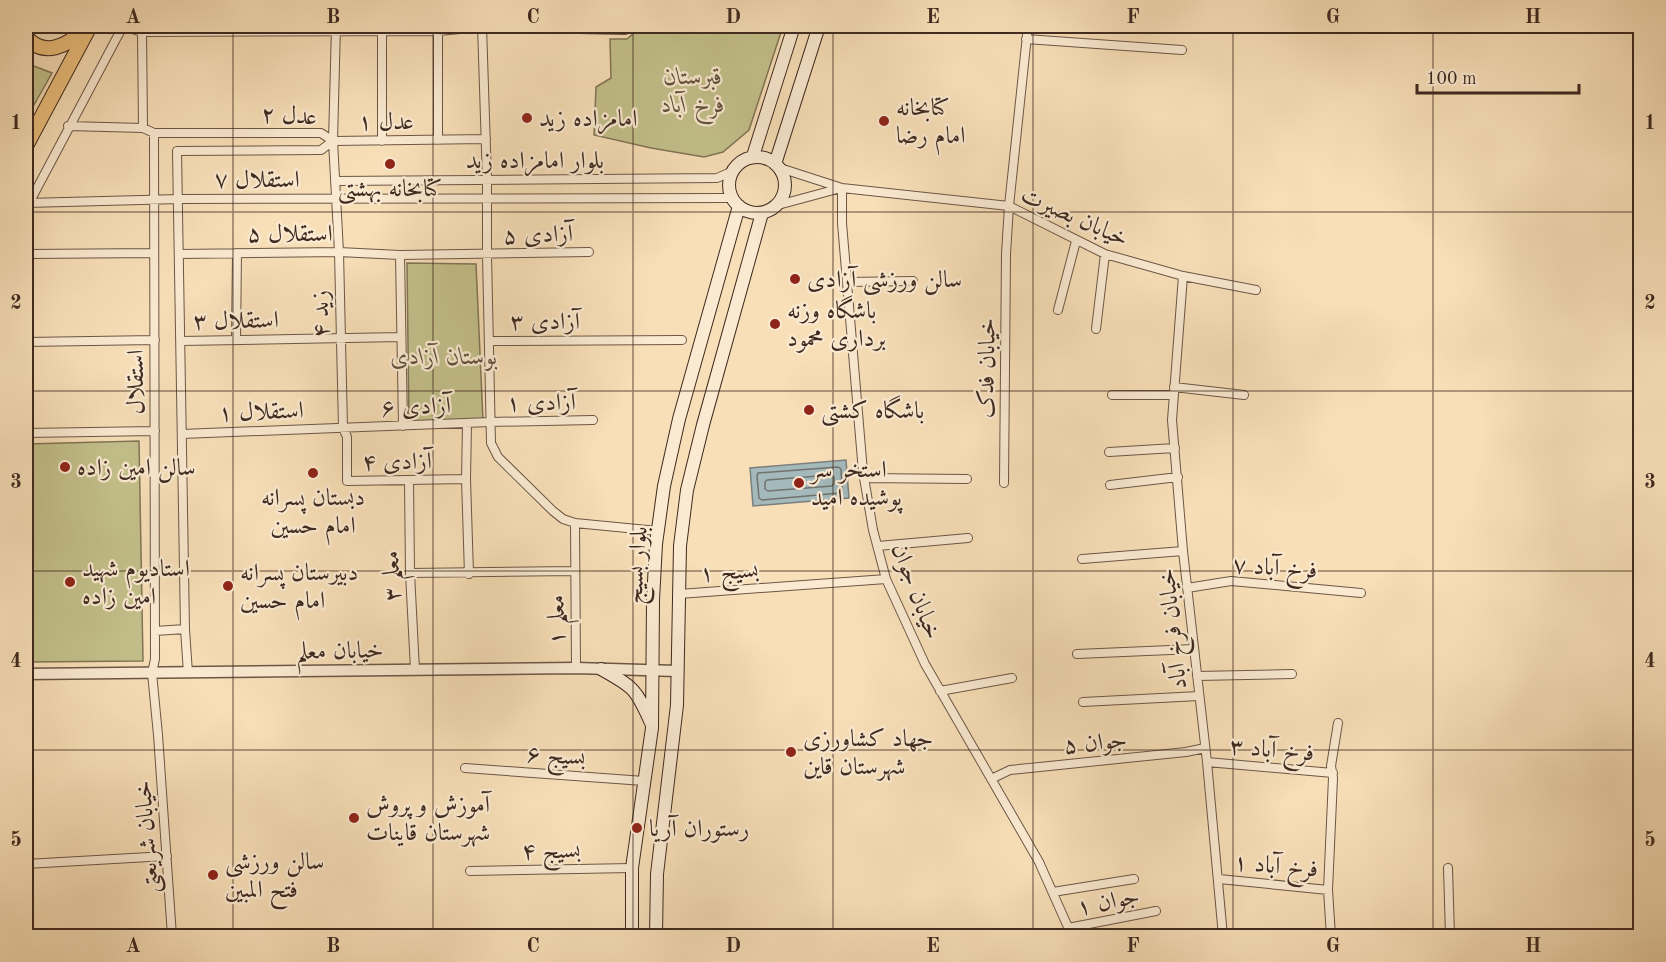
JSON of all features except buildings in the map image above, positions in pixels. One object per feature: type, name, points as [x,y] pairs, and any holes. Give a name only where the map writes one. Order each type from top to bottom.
[{"type":"main road","points":[[26,37],[34,45],[50,50],[67,44],[89,26]]},
{"type":"main road","points":[[26,146],[89,26]]},
{"type":"main road","points":[[753,156],[794,26]]},
{"type":"main road","points":[[777,166],[819,26]]},
{"type":"main road","points":[[753,156],[770,159],[777,166],[783,172],[786,190],[778,205],[762,213],[744,210],[735,202],[729,180],[737,164],[753,156]]},
{"type":"main road","name":"بلوار بسیج","points":[[632,936],[632,868],[652,728],[653,600],[664,486],[735,202]]},
{"type":"main road","name":"بلوار بسیج","points":[[656,936],[657,874],[677,705],[680,546],[687,490],[762,213]]},
{"type":"main road","points":[[601,669],[629,685],[638,695],[652,728]]},
{"type":"street","points":[[27,205],[123,26],[142,32],[337,28],[438,31],[482,26],[625,30],[630,26]]},
{"type":"street","points":[[482,26],[491,443],[498,457],[563,519],[575,523],[658,531]]},
{"type":"street","points":[[1009,206],[1028,26]]},
{"type":"street","name":"زید ۴","points":[[337,28],[333,141],[339,252],[343,428]]},
{"type":"street","points":[[382,30],[382,141]]},
{"type":"street","points":[[438,31],[438,140]]},
{"type":"street","points":[[142,32],[143,128]]},
{"type":"street","points":[[1026,39],[1182,50]]},
{"type":"street","points":[[68,126],[143,128],[154,133]]},
{"type":"street","name":"عدل ۲","points":[[154,133],[321,133],[333,141],[321,150],[177,151]]},
{"type":"street","name":"استقلال","points":[[152,673],[155,659],[154,133]]},
{"type":"street","name":"عدل ۱","points":[[333,141],[486,139]]},
{"type":"street","name":"استقلال","points":[[177,151],[180,199],[185,630],[188,673]]},
{"type":"street","points":[[777,166],[842,188]]},
{"type":"street","name":"بلوار امامزاده زید","points":[[335,180],[717,178],[733,171]]},
{"type":"street","points":[[778,205],[842,188]]},
{"type":"street","name":"خیابان بصیرت","points":[[842,188],[1009,206],[1105,254],[1183,276],[1256,290]]},
{"type":"street","name":"خیابان جوان","points":[[842,188],[846,282],[864,477],[886,579],[925,664],[1023,832],[1070,932]]},
{"type":"street","name":"استقلال ۷","points":[[27,205],[180,199],[336,198]]},
{"type":"street","name":"بلوار امامزاده زید","points":[[336,198],[735,202]]},
{"type":"street","name":"خیابان فدک","points":[[1004,483],[1006,254],[1009,206]]},
{"type":"street","points":[[1058,310],[1076,241]]},
{"type":"street","name":"استقلال ۵","points":[[179,254],[339,252],[400,255]]},
{"type":"street","name":"آزادی ۵","points":[[400,255],[590,252]]},
{"type":"street","points":[[26,254],[154,253]]},
{"type":"street","points":[[236,340],[237,253]]},
{"type":"street","points":[[1096,329],[1105,254]]},
{"type":"street","points":[[400,255],[403,426]]},
{"type":"street","name":"خیابان فرخ آباد","points":[[1183,276],[1172,420],[1183,551],[1208,762],[1223,936]]},
{"type":"street","points":[[846,282],[913,281]]},
{"type":"street","name":"استقلال ۳","points":[[180,341],[401,337]]},
{"type":"street","points":[[26,342],[155,340]]},
{"type":"street","name":"آزادی ۳","points":[[489,341],[682,340]]},
{"type":"street","points":[[1112,395],[1174,391],[1244,395]]},
{"type":"street","name":"آزادی ۱","points":[[490,422],[593,420]]},
{"type":"street","name":"آزادی ۶","points":[[343,428],[490,422]]},
{"type":"street","points":[[467,424],[469,574]]},
{"type":"street","name":"استقلال ۱","points":[[182,434],[343,428]]},
{"type":"street","name":"آزادی ۴","points":[[343,428],[347,437],[347,482],[466,479]]},
{"type":"street","points":[[26,433],[155,431]]},
{"type":"street","points":[[1109,452],[1174,448]]},
{"type":"street","points":[[864,477],[967,479]]},
{"type":"street","points":[[1110,485],[1178,477]]},
{"type":"street","name":"معلم ۳","points":[[409,481],[410,573],[415,670]]},
{"type":"street","name":"معلم ۱","points":[[575,523],[576,668]]},
{"type":"street","points":[[878,546],[968,538]]},
{"type":"street","points":[[1082,559],[1183,551]]},
{"type":"street","points":[[410,573],[574,571]]},
{"type":"street","name":"بسیج ۱","points":[[679,594],[886,579]]},
{"type":"street","name":"فرخ آباد ۷","points":[[1187,588],[1232,581],[1361,593]]},
{"type":"street","points":[[155,631],[185,630]]},
{"type":"street","points":[[1077,654],[1194,649]]},
{"type":"street","name":"خیابان معلم","points":[[26,674],[576,668],[677,671]]},
{"type":"street","name":"خیابان شریعتی","points":[[152,673],[172,936]]},
{"type":"street","points":[[1197,676],[1292,674]]},
{"type":"street","points":[[940,691],[1012,678]]},
{"type":"street","points":[[1083,702],[1199,696]]},
{"type":"street","points":[[1331,936],[1328,890],[1333,774],[1331,766],[1338,723]]},
{"type":"street","name":"جوان ۵","points":[[991,779],[1010,770],[1186,752],[1205,748]]},
{"type":"street","name":"فرخ آباد ۳","points":[[1208,762],[1333,774]]},
{"type":"street","name":"بسیج ۶","points":[[465,768],[644,781]]},
{"type":"street","points":[[26,864],[167,856]]},
{"type":"street","name":"بسیج ۴","points":[[470,871],[632,868]]},
{"type":"street","points":[[1448,868],[1450,936]]},
{"type":"street","points":[[1053,892],[1134,879]]},
{"type":"street","name":"فرخ آباد ۱","points":[[1219,879],[1328,890]]},
{"type":"street","name":"جوان ۱","points":[[1070,932],[1156,911]]},
{"type":"green space","name":"قبرستان فرخ آباد","points":[[642,26],[783,26],[749,130],[723,152],[704,157],[594,135],[596,87],[611,78],[610,39],[627,39]]},
{"type":"green space","points":[[26,63],[52,73],[26,119]]},
{"type":"green space","name":"بوستان آزادی","points":[[407,263],[476,264],[483,421],[409,425]]},
{"type":"green space","points":[[139,441],[143,661],[26,662],[26,444]]},
{"type":"water","name":"استخر سر پوشیده امید","points":[[846,460],[849,498],[753,506],[750,468]]},
{"type":"place","name":"امامزاده زید","points":[[527,118]]},
{"type":"place","name":"کتابخانه امام رضا","points":[[884,121]]},
{"type":"place","name":"کتابخانه بهشتی","points":[[390,164]]},
{"type":"place","name":"سالن ورزشی آزادی","points":[[795,279]]},
{"type":"place","name":"باشگاه وزنه برداری محمود","points":[[775,324]]},
{"type":"place","name":"باشگاه کشتی","points":[[809,410]]},
{"type":"place","name":"سالن امین زاده","points":[[65,467]]},
{"type":"place","name":"دبستان پسرانه امام حسین","points":[[313,473]]},
{"type":"place","name":"استخر سر پوشیده امید","points":[[799,483]]},
{"type":"place","name":"استادیوم شهید امین زاده","points":[[70,582]]},
{"type":"place","name":"دبیرستان پسرانه امام حسین","points":[[228,586]]},
{"type":"place","name":"جهاد کشاورزی شهرستان قاین","points":[[791,752]]},
{"type":"place","name":"آموزش و پروش شهرستان قاینات","points":[[354,818]]},
{"type":"place","name":"رستوران آریا","points":[[637,828]]},
{"type":"place","name":"سالن ورزشی فتح المبین","points":[[213,875]]}]
